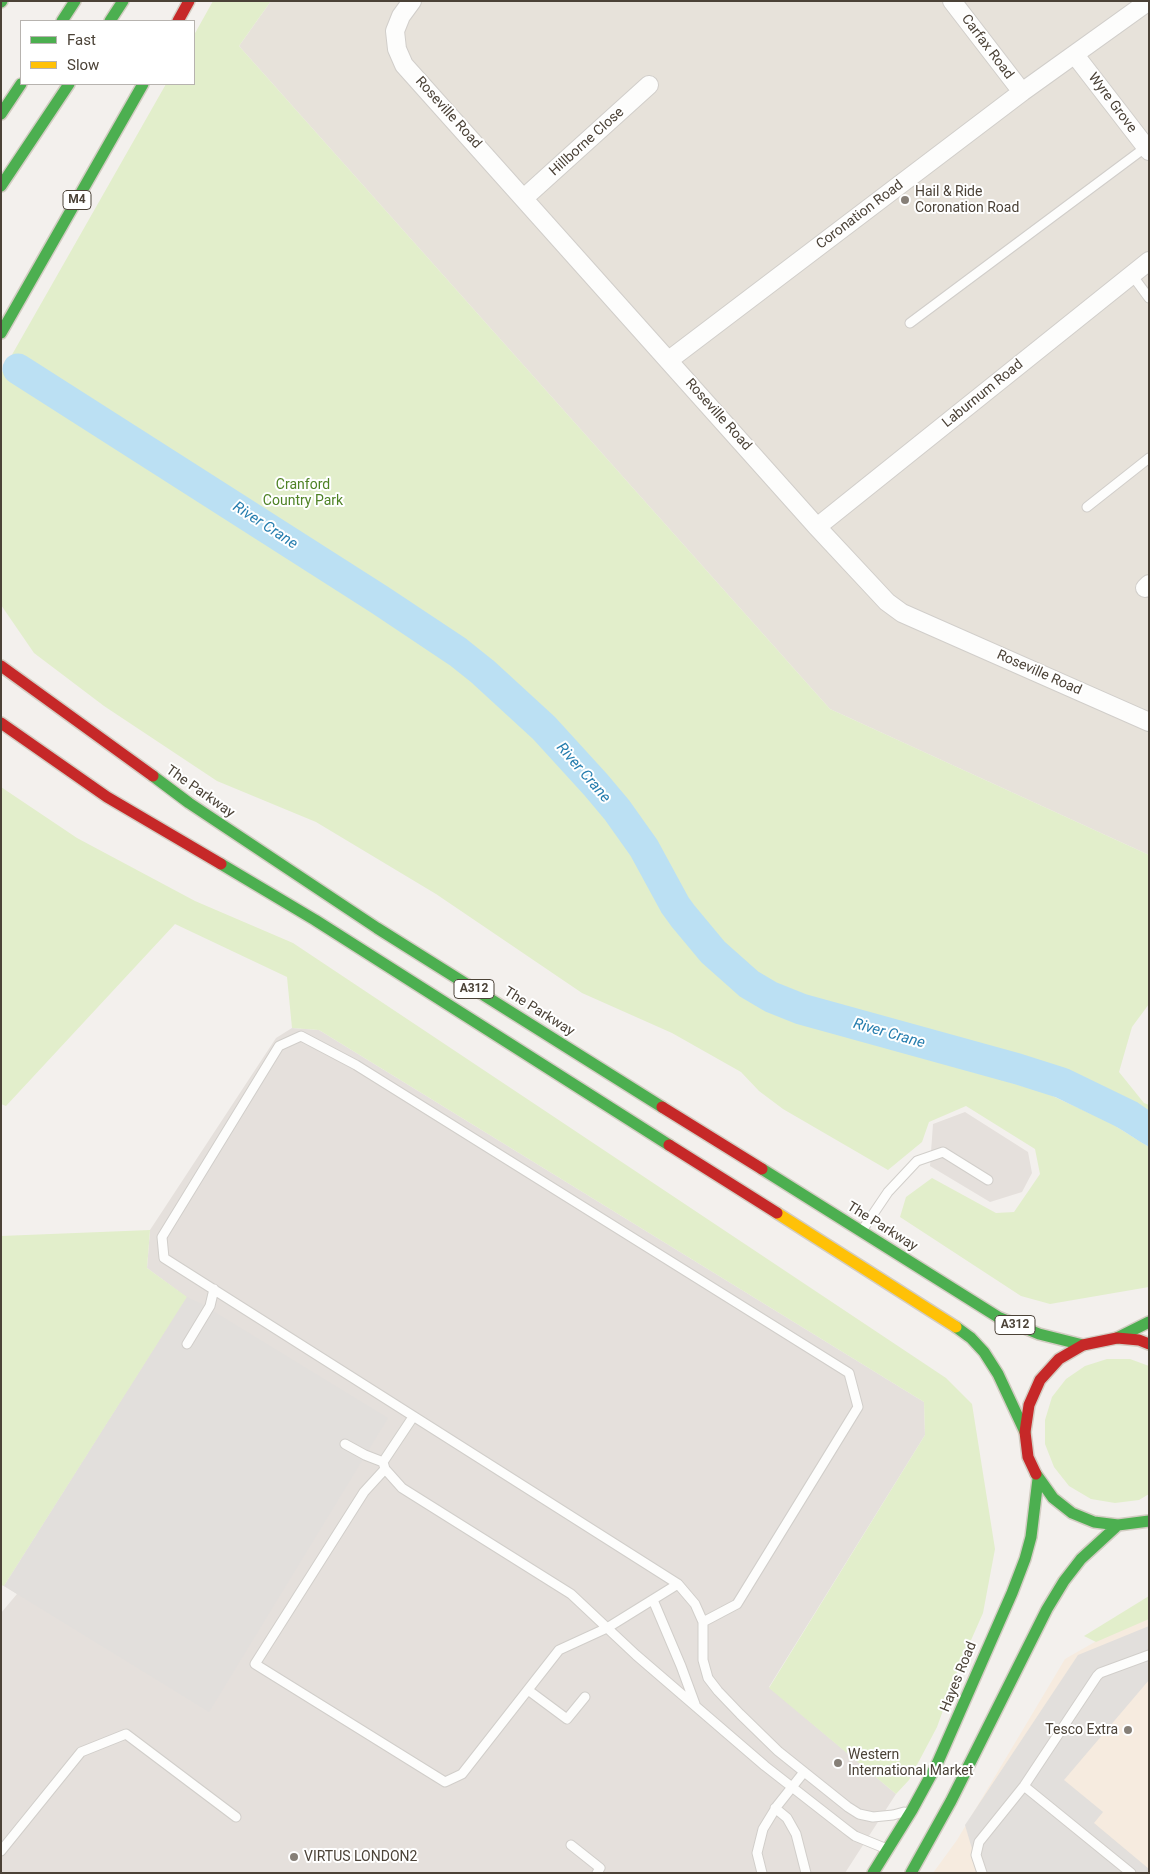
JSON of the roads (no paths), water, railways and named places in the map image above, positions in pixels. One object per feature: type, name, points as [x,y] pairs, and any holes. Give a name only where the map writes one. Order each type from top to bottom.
[{"type":"main road","points":[[63,20],[75,1]]},
{"type":"main road","points":[[111,20],[124,1]]},
{"type":"main road","points":[[179,20],[189,1]]},
{"type":"main road","points":[[1,114],[20,85]]},
{"type":"main road","points":[[1,186],[68,85]]},
{"type":"main road","name":"M4","points":[[1,333],[142,85]]},
{"type":"main road","name":"The Parkway","points":[[1,666],[189,803],[377,928],[998,1317],[1039,1334],[1083,1345]]},
{"type":"main road","name":"A312","points":[[1,723],[107,798],[314,920],[956,1327],[971,1338],[984,1352],[998,1374],[1025,1432]]},
{"type":"main road","points":[[1148,1522],[1118,1525],[1094,1522],[1072,1513],[1053,1498],[1038,1480],[1028,1457],[1025,1432],[1029,1405],[1040,1380],[1059,1359],[1083,1345],[1117,1338],[1149,1322]]},
{"type":"main road","points":[[1117,1338],[1139,1340],[1149,1344]]},
{"type":"main road","name":"Hayes Road","points":[[873,1873],[895,1854],[912,1810],[953,1730],[973,1679],[1012,1593],[1031,1537],[1038,1480]]},
{"type":"main road","points":[[895,1854],[917,1869],[1047,1609],[1064,1581],[1081,1559],[1118,1525]]},
{"type":"street","name":"Roseville Road","points":[[412,1],[400,16],[395,31],[397,49],[404,65],[817,527],[887,602],[902,613],[1149,722]]},
{"type":"street","name":"Carfax Road","points":[[952,1],[1022,92]]},
{"type":"street","name":"Coronation Road","points":[[669,360],[1022,92],[1149,1]]},
{"type":"street","name":"Wyre Grove","points":[[1075,55],[1147,149]]},
{"type":"street","name":"Hillborne Close","points":[[524,198],[649,85]]},
{"type":"street","name":"Laburnum Road","points":[[817,527],[1149,261]]},
{"type":"lane","points":[[910,323],[1147,149]]},
{"type":"lane","points":[[1132,275],[1149,298]]},
{"type":"lane","points":[[1087,507],[1149,458]]},
{"type":"lane","points":[[703,1622],[737,1604],[858,1406],[849,1374],[356,1065],[301,1036],[279,1046],[162,1237],[164,1258],[678,1584],[695,1604],[703,1622],[703,1660],[708,1678],[740,1714],[804,1772],[859,1814],[873,1817],[893,1815],[912,1810]]},
{"type":"lane","points":[[862,1232],[888,1192],[917,1161],[943,1152],[988,1180]]},
{"type":"lane","points":[[187,1344],[210,1306],[214,1289]]},
{"type":"lane","points":[[413,1417],[384,1466],[364,1492],[255,1664],[445,1782],[462,1774],[559,1650],[607,1628],[678,1584]]},
{"type":"lane","points":[[345,1444],[384,1466],[402,1488],[571,1594],[636,1655],[765,1766],[855,1836],[895,1854]]},
{"type":"lane","points":[[653,1600],[695,1704]]},
{"type":"lane","points":[[982,1873],[976,1854],[979,1842],[1024,1786],[1100,1673],[1149,1655]]},
{"type":"lane","points":[[528,1690],[568,1719],[585,1698]]},
{"type":"lane","points":[[1,1851],[81,1752],[126,1734],[236,1817]]},
{"type":"lane","points":[[762,1873],[757,1853],[763,1829],[775,1808],[804,1772]]},
{"type":"lane","points":[[1024,1786],[1131,1873]]},
{"type":"lane","points":[[775,1808],[787,1818],[796,1834],[806,1873]]},
{"type":"lane","points":[[571,1845],[600,1868],[597,1873]]},
{"type":"water","points":[[1088,1087],[1137,1111],[1149,1119],[1149,1147],[1109,1122],[1079,1108]]},
{"type":"waterway","name":"River Crane","points":[[18,369],[380,600],[458,652],[483,672],[544,728],[596,785],[617,810],[644,848],[683,916],[713,952],[749,984],[771,997],[801,1009],[1062,1083],[1130,1116],[1149,1129]]},
{"type":"place","name":"Hail & Ride Coronation Road","points":[[905,200]]},
{"type":"place","name":"Tesco Extra","points":[[1128,1730]]},
{"type":"place","name":"Western International Market","points":[[838,1763]]},
{"type":"place","name":"VIRTUS LONDON2","points":[[294,1857]]},
{"type":"park label","name":"Cranford Country Park","points":[[303,494]]}]
